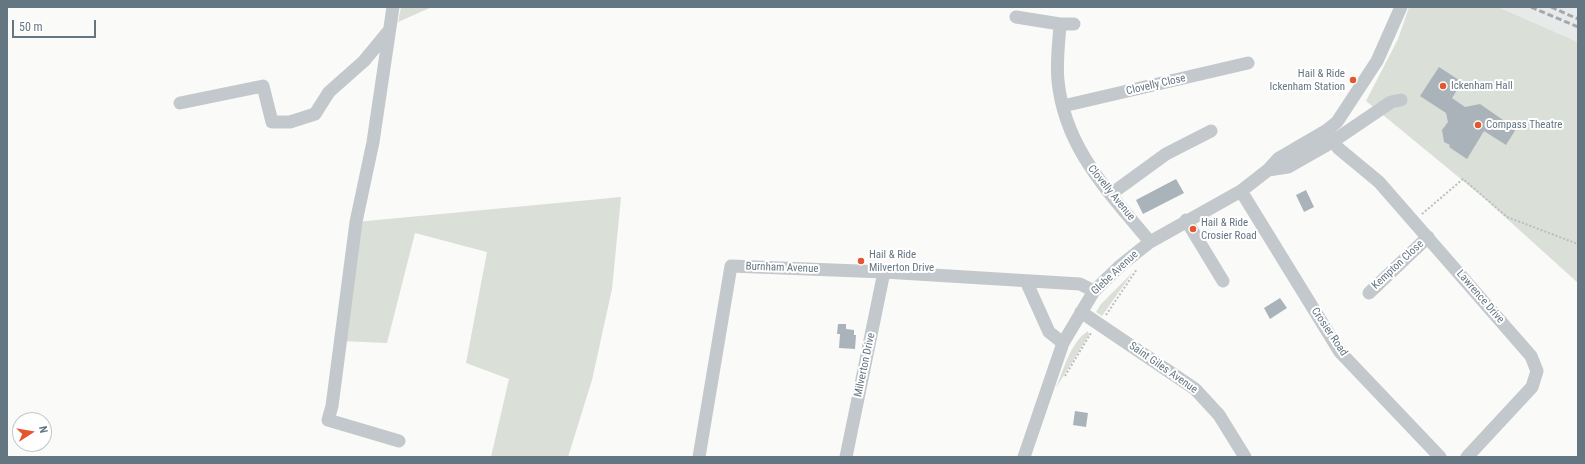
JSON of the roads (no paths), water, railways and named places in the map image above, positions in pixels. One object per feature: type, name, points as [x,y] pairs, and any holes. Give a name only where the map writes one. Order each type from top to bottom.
[{"type":"street","points":[[393,7],[388,32],[373,142],[356,222],[332,406],[328,420],[399,441]]},
{"type":"street","name":"Glebe Avenue","points":[[1024,457],[1063,343],[1094,291],[1121,265],[1150,242],[1186,220],[1241,190],[1268,170],[1279,158],[1327,130],[1337,122],[1377,61],[1401,7]]},
{"type":"street","points":[[1016,17],[1060,24],[1074,24]]},
{"type":"street","name":"Clovelly Avenue","points":[[1060,24],[1058,81],[1070,130],[1079,150],[1091,170],[1150,242]]},
{"type":"street","points":[[180,103],[263,86],[272,122],[290,122],[315,114],[329,92],[364,61],[388,32]]},
{"type":"street","name":"Clovelly Close","points":[[1063,106],[1248,63]]},
{"type":"street","name":"Glebe Avenue","points":[[1268,170],[1288,167],[1332,142],[1391,102],[1401,100]]},
{"type":"street","points":[[1111,194],[1166,154],[1211,130]]},
{"type":"street","name":"Lawrence Drive","points":[[1338,148],[1379,182],[1531,356],[1537,371],[1532,387],[1467,457]]},
{"type":"street","name":"Crosier Road","points":[[1241,190],[1340,352],[1440,457]]},
{"type":"street","points":[[1186,220],[1223,281]]},
{"type":"street","name":"Kempton Close","points":[[1369,293],[1428,237]]},
{"type":"street","name":"Burnham Avenue","points":[[699,457],[731,266],[884,272],[1026,280],[1080,284],[1094,291]]},
{"type":"street","name":"Milverton Drive","points":[[846,457],[884,272]]},
{"type":"street","points":[[1026,280],[1049,332],[1063,343]]},
{"type":"street","name":"Saint Giles Avenue","points":[[1081,312],[1195,389],[1219,415],[1245,457]]},
{"type":"railway","points":[[1531,7],[1578,27]]},
{"type":"railway","points":[[1551,7],[1578,19]]},
{"type":"place","name":"Hail & Ride Ickenham Station","points":[[1353,80]]},
{"type":"place","name":"Ickenham Hall","points":[[1443,86]]},
{"type":"place","name":"Compass Theatre","points":[[1478,125]]},
{"type":"place","name":"Hail & Ride Crosier Road","points":[[1193,229]]},
{"type":"place","name":"Hail & Ride Milverton Drive","points":[[861,261]]}]
